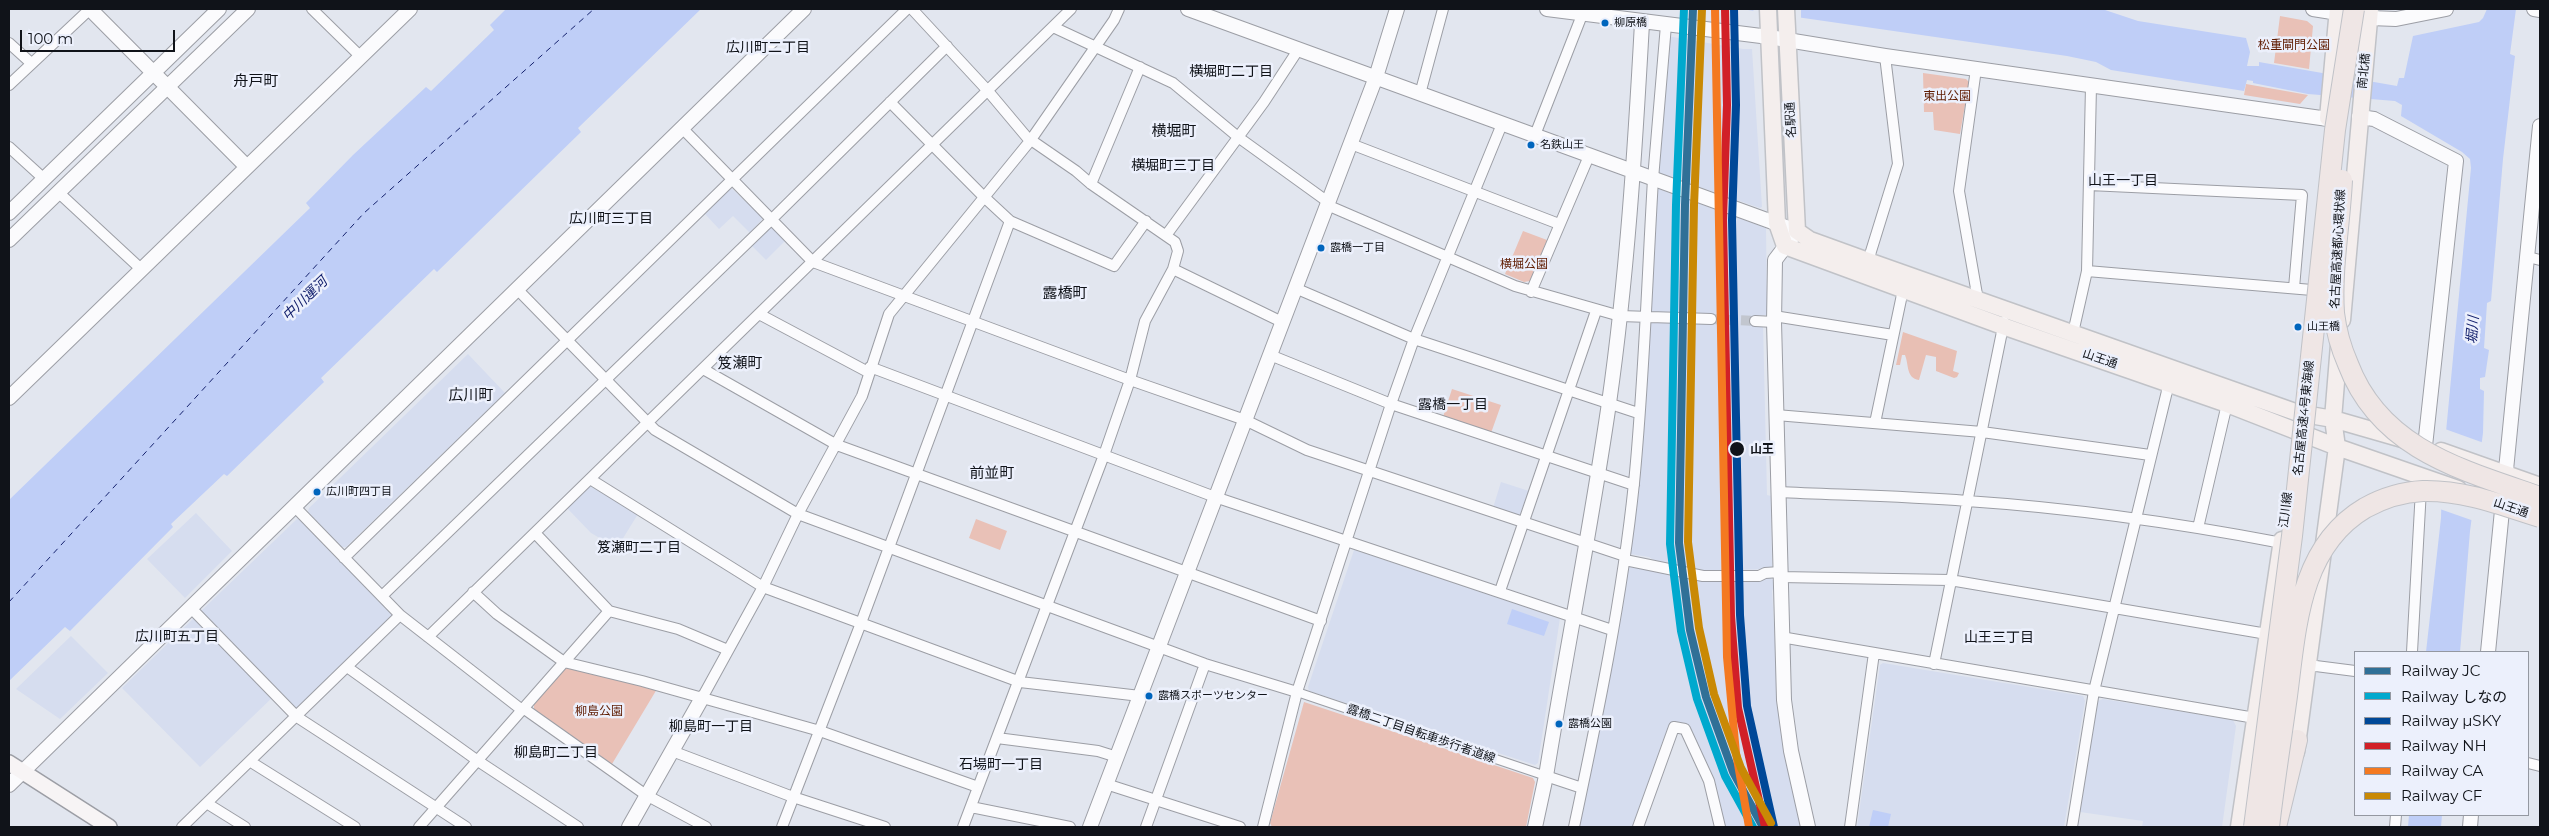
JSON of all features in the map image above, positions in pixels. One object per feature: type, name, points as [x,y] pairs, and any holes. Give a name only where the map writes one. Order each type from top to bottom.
[{"type":"highway","name":"名古屋高速都心環状線","points":[[2354,11],[2334,293],[2336,324],[2347,363],[2367,401],[2379,417],[2402,438],[2455,466],[2540,498]]},
{"type":"highway","name":"名古屋高速4号東海線","points":[[2254,827],[2292,536],[2335,130],[2354,11]]},
{"type":"highway","points":[[2269,827],[2300,606],[2311,571],[2322,550],[2337,530],[2353,516],[2377,502],[2404,493],[2422,491],[2467,495],[2540,518]]},
{"type":"highway","points":[[2276,827],[2297,740]]},
{"type":"main road","name":"江川線","points":[[2240,827],[2254,718],[2282,543],[2297,421],[2312,290],[2336,33],[2354,11]]},
{"type":"main road","name":"南北橋","points":[[2354,11],[2368,37],[2360,110]]},
{"type":"main road","name":"名駅通","points":[[1768,14],[1777,223]]},
{"type":"main road","name":"名駅通","points":[[1787,15],[1797,232]]},
{"type":"main road","points":[[2285,827],[2337,447],[2333,419],[2360,110]]},
{"type":"main road","points":[[1777,223],[1785,246]]},
{"type":"main road","name":"山王通","points":[[1797,232],[1810,240],[1978,300],[2005,319],[2227,404],[2297,421],[2333,419],[2444,452],[2505,474]]},
{"type":"main road","name":"山王通","points":[[1785,246],[1903,290],[2005,319],[2073,333],[2297,421],[2337,447],[2540,518]]},
{"type":"main road","points":[[2505,474],[2540,486]]},
{"type":"main road","points":[[9,763],[108,827]]},
{"type":"street","points":[[9,85],[90,9],[247,166]]},
{"type":"street","points":[[9,212],[154,74],[219,9]]},
{"type":"street","points":[[9,240],[248,9]]},
{"type":"street","points":[[312,9],[360,56]]},
{"type":"street","points":[[9,398],[410,9]]},
{"type":"street","points":[[9,785],[516,288],[683,129],[804,9]]},
{"type":"street","points":[[344,558],[907,9]]},
{"type":"street","points":[[912,9],[988,91],[1030,140],[1076,171],[1091,184],[1167,234],[1176,242],[1178,251],[1173,269],[1146,321],[1130,380],[1104,455],[1020,682],[963,827]]},
{"type":"street","points":[[428,637],[1071,9]]},
{"type":"street","points":[[629,827],[764,587],[798,514],[862,396],[889,314],[1030,140],[1095,47],[1119,9]]},
{"type":"street","points":[[1188,9],[1653,180],[1777,223],[1797,232],[1775,260],[1774,319],[1784,700],[1791,751],[1808,827]]},
{"type":"street","points":[[1090,827],[1351,144],[1376,77],[1397,9]]},
{"type":"street","points":[[1420,94],[1443,9]]},
{"type":"street","points":[[1547,9],[1642,23],[1769,37],[1885,56],[2328,119]]},
{"type":"street","points":[[2313,9],[2354,11],[2396,19],[2446,9]]},
{"type":"street","points":[[2534,9],[2540,10]]},
{"type":"street","points":[[1534,135],[1582,14]]},
{"type":"street","points":[[1535,827],[1546,776],[1609,404],[1620,316],[1633,172],[1642,23]]},
{"type":"street","points":[[1574,827],[1604,684],[1625,558],[1634,485],[1638,413],[1647,317],[1653,180],[1666,25]]},
{"type":"street","points":[[1053,27],[1174,83],[1238,137],[1328,203],[1448,257],[1531,292],[1596,311],[1620,316],[1711,319]]},
{"type":"street","points":[[9,43],[31,63]]},
{"type":"street","points":[[382,596],[772,219],[947,46]]},
{"type":"street","points":[[1167,234],[1264,102],[1298,50]]},
{"type":"street","points":[[1868,261],[1898,164],[1885,56]]},
{"type":"street","points":[[1091,184],[1140,67]]},
{"type":"street","points":[[1976,69],[1959,191],[1978,300]]},
{"type":"street","points":[[2073,333],[2087,271],[2091,86]]},
{"type":"street","points":[[890,102],[1010,221],[1114,266],[1146,221]]},
{"type":"street","points":[[2360,110],[2374,120],[2456,161],[2425,446]]},
{"type":"street","points":[[1263,827],[1297,692],[1391,404],[1414,339],[1502,124]]},
{"type":"street","points":[[2488,651],[2505,474],[2534,258],[2540,126]]},
{"type":"street","points":[[683,129],[814,262],[1130,380],[1245,420],[1307,450],[1524,521],[1625,558],[1703,576],[1759,576],[1765,572],[1950,580],[2267,634]]},
{"type":"street","points":[[1351,144],[1560,224]]},
{"type":"street","points":[[9,147],[43,178]]},
{"type":"street","points":[[1531,292],[1589,156]]},
{"type":"street","points":[[2089,185],[2302,195],[2294,288]]},
{"type":"street","points":[[58,192],[141,269]]},
{"type":"street","points":[[782,827],[861,623],[1010,221]]},
{"type":"street","points":[[1173,269],[1282,322]]},
{"type":"street","points":[[2087,271],[2312,290]]},
{"type":"street","points":[[516,288],[655,430],[798,514],[1204,664],[1297,692]]},
{"type":"street","points":[[1295,288],[1414,339],[1638,413]]},
{"type":"street","points":[[1875,423],[1903,290]]},
{"type":"street","points":[[1500,592],[1596,311]]},
{"type":"street","points":[[759,314],[869,370],[1104,455],[1215,498],[1612,630]]},
{"type":"street","points":[[1755,321],[1774,319],[1894,335]]},
{"type":"street","points":[[1934,664],[2005,319]]},
{"type":"street","points":[[1270,355],[1391,404],[1634,485]]},
{"type":"street","points":[[703,369],[837,445],[1321,621]]},
{"type":"street","points":[[2072,827],[2094,691],[2169,383]]},
{"type":"street","points":[[2198,528],[2227,404]]},
{"type":"street","points":[[1776,415],[1982,432],[2150,455]]},
{"type":"street","points":[[2412,651],[2422,476]]},
{"type":"street","points":[[590,479],[764,587],[1020,682],[1140,696]]},
{"type":"street","points":[[1778,492],[1968,501],[2136,518],[2282,543]]},
{"type":"street","points":[[294,506],[400,615],[428,637],[523,709],[646,795],[706,827]]},
{"type":"street","points":[[535,533],[609,611],[678,629],[728,650]]},
{"type":"street","points":[[474,592],[496,614],[564,662],[820,731],[978,787]]},
{"type":"street","points":[[190,607],[298,717],[466,827]]},
{"type":"street","points":[[419,827],[609,611]]},
{"type":"street","points":[[182,827],[298,717],[400,615]]},
{"type":"street","points":[[1782,637],[2254,718]]},
{"type":"street","points":[[1850,827],[1874,653]]},
{"type":"street","points":[[1146,827],[1204,664]]},
{"type":"street","points":[[2308,665],[2354,671]]},
{"type":"street","points":[[347,667],[478,761],[578,827]]},
{"type":"street","name":"露橋二丁目自転車歩行者道線","points":[[1297,692],[1546,776]]},
{"type":"street","points":[[1638,827],[1674,727],[1685,729],[1708,781],[1720,827]]},
{"type":"street","points":[[997,738],[1098,751],[1117,757]]},
{"type":"street","points":[[672,751],[793,797],[885,827]]},
{"type":"street","points":[[251,762],[355,827]]},
{"type":"street","points":[[1546,776],[1582,788]]},
{"type":"street","points":[[1106,784],[1240,827]]},
{"type":"street","points":[[208,804],[245,827]]},
{"type":"street","points":[[971,806],[1070,827]]},
{"type":"shaded area","points":[[1667,36],[1752,49],[1762,207],[1760,208],[1659,173]]},
{"type":"shaded area","points":[[731,188],[763,218],[750,233],[733,216],[719,229],[705,214]]},
{"type":"shaded area","points":[[1656,188],[1766,228],[1767,315],[1755,315],[1755,322],[1763,324],[1767,495],[1771,496],[1772,566],[1770,569],[1698,571],[1658,563],[1649,557],[1630,554],[1648,323],[1651,323],[1651,313],[1648,313]]},
{"type":"shaded area","points":[[768,227],[772,227],[785,241],[766,260],[750,244]]},
{"type":"shaded area","points":[[1903,332],[1957,351],[1953,371],[1959,373],[1957,377],[1954,378],[1936,371],[1936,357],[1926,355],[1919,380],[1910,374],[1905,355],[1902,355],[1900,365],[1896,365]]},
{"type":"shaded area","points":[[468,354],[505,393],[346,547],[342,547],[308,512],[309,508]]},
{"type":"shaded area","points":[[1501,482],[1529,491],[1519,516],[1493,508]]},
{"type":"shaded area","points":[[590,486],[638,514],[617,548],[591,533],[567,508]]},
{"type":"shaded area","points":[[196,513],[232,551],[185,598],[147,559]]},
{"type":"shaded area","points":[[297,519],[301,520],[392,615],[297,710],[200,612]]},
{"type":"shaded area","points":[[1354,550],[1560,618],[1538,763],[1535,765],[1309,691],[1308,687]]},
{"type":"shaded area","points":[[1627,567],[1659,569],[1714,580],[1770,578],[1776,582],[1772,591],[1779,712],[1790,779],[1802,827],[1724,827],[1687,725],[1672,722],[1635,827],[1578,827]]},
{"type":"shaded area","points":[[195,617],[274,696],[200,767],[122,688]]},
{"type":"shaded area","points":[[71,636],[108,673],[60,719],[16,689]]},
{"type":"shaded area","points":[[1883,663],[2083,696],[2085,701],[2064,827],[1857,827],[1880,665]]},
{"type":"shaded area","points":[[2103,699],[2233,720],[2236,726],[2222,827],[2142,827],[2143,821],[2080,812],[2098,701]]},
{"type":"green space","name":"松重閘門公園","points":[[2280,16],[2307,21],[2313,26],[2309,69],[2274,63]]},
{"type":"green space","name":"東出公園","points":[[1923,73],[1966,79],[1969,82],[1960,134],[1934,130],[1933,112],[1924,112]]},
{"type":"green space","name":"松重閘門公園","points":[[2246,84],[2308,95],[2300,104],[2244,95]]},
{"type":"green space","name":"横堀公園","points":[[1523,231],[1547,240],[1530,281],[1524,282],[1505,274]]},
{"type":"green space","points":[[1452,389],[1501,405],[1491,433],[1443,417]]},
{"type":"green space","points":[[976,519],[1007,531],[1000,550],[969,538]]},
{"type":"green space","name":"柳島公園","points":[[566,666],[657,689],[612,764],[534,709],[534,704]]},
{"type":"green space","points":[[1304,702],[1533,778],[1535,782],[1526,827],[1272,827],[1270,823]]},
{"type":"water","name":"中川運河","points":[[506,9],[701,9],[578,128],[581,132],[437,272],[434,269],[321,378],[324,382],[227,476],[224,474],[171,524],[173,527],[70,631],[65,627],[9,681],[9,500],[310,208],[306,203],[353,155],[426,87],[431,91],[494,30],[490,25]]},
{"type":"water","name":"堀川","points":[[1741,9],[2102,9],[2138,21],[2246,38],[2250,52],[2247,66],[2259,66],[2259,62],[2397,86],[2399,78],[2404,78],[2413,36],[2479,22],[2487,9],[2516,9],[2510,54],[2515,56],[2503,159],[2491,301],[2487,303],[2484,348],[2489,350],[2485,377],[2480,378],[2480,389],[2484,391],[2483,433],[2470,531],[2460,651],[2426,651],[2441,518],[2442,474],[2471,168],[2470,159],[2462,152],[2401,116],[2402,105],[2395,101],[2308,94],[2253,83],[2253,81],[2247,80],[2244,91],[2111,70],[2096,62],[2067,56]]},
{"type":"water","points":[[1512,609],[1549,622],[1544,636],[1507,624]]},
{"type":"water","points":[[1873,810],[1891,814],[1888,827],[1869,827]]},
{"type":"water","points":[[2409,816],[2442,816],[2441,827],[2408,827]]},
{"type":"pier","points":[[1753,9],[1801,9],[1801,19],[1754,13]]},
{"type":"pier","points":[[2445,429],[2484,443],[2474,521],[2437,508]]},
{"type":"ferry route","points":[[9,602],[364,213],[594,9]]},
{"type":"tunnel","points":[[1711,319],[1755,321]]},
{"type":"rail line","name":"しなの","points":[[1684,9],[1676,205],[1670,544],[1681,631],[1697,699],[1725,776],[1753,827]]},
{"type":"rail line","name":"JC","points":[[1693,9],[1685,205],[1679,543],[1690,630],[1706,697],[1733,772],[1763,827]]},
{"type":"rail line","name":"CF","points":[[1702,9],[1694,205],[1688,542],[1699,628],[1714,694],[1741,768],[1771,823]]},
{"type":"rail line","name":"CA","points":[[1715,9],[1727,657],[1736,753],[1749,827]]},
{"type":"rail line","name":"NH","points":[[1725,9],[1727,105],[1723,220],[1731,616],[1738,708],[1765,827]]},
{"type":"rail line","name":"μSKY","points":[[1734,9],[1736,105],[1732,220],[1740,615],[1747,706],[1774,827]]},
{"type":"place","name":"柳原橋","points":[[1605,23]]},
{"type":"place","name":"名鉄山王","points":[[1531,145]]},
{"type":"place","name":"露橋一丁目","points":[[1321,248]]},
{"type":"place","name":"山王橋","points":[[2298,327]]},
{"type":"place","name":"山王","points":[[1737,449]]},
{"type":"place","name":"広川町四丁目","points":[[317,492]]},
{"type":"place","name":"露橋スポーツセンター","points":[[1149,696]]},
{"type":"place","name":"露橋公園","points":[[1559,724]]},
{"type":"district","name":"広川町二丁目","points":[[768,48]]},
{"type":"district","name":"横堀町二丁目","points":[[1231,72]]},
{"type":"district","name":"舟戸町","points":[[256,82]]},
{"type":"district","name":"横堀町","points":[[1174,132]]},
{"type":"district","name":"横堀町三丁目","points":[[1173,166]]},
{"type":"district","name":"山王一丁目","points":[[2123,181]]},
{"type":"district","name":"広川町三丁目","points":[[611,219]]},
{"type":"district","name":"露橋町","points":[[1065,294]]},
{"type":"district","name":"笈瀬町","points":[[740,364]]},
{"type":"district","name":"広川町","points":[[471,396]]},
{"type":"district","name":"露橋一丁目","points":[[1453,405]]},
{"type":"district","name":"前並町","points":[[992,474]]},
{"type":"district","name":"笈瀬町二丁目","points":[[639,548]]},
{"type":"district","name":"広川町五丁目","points":[[177,637]]},
{"type":"district","name":"山王三丁目","points":[[1999,638]]},
{"type":"district","name":"柳島町一丁目","points":[[711,727]]},
{"type":"district","name":"柳島町二丁目","points":[[556,753]]},
{"type":"district","name":"石場町一丁目","points":[[1001,765]]}]
